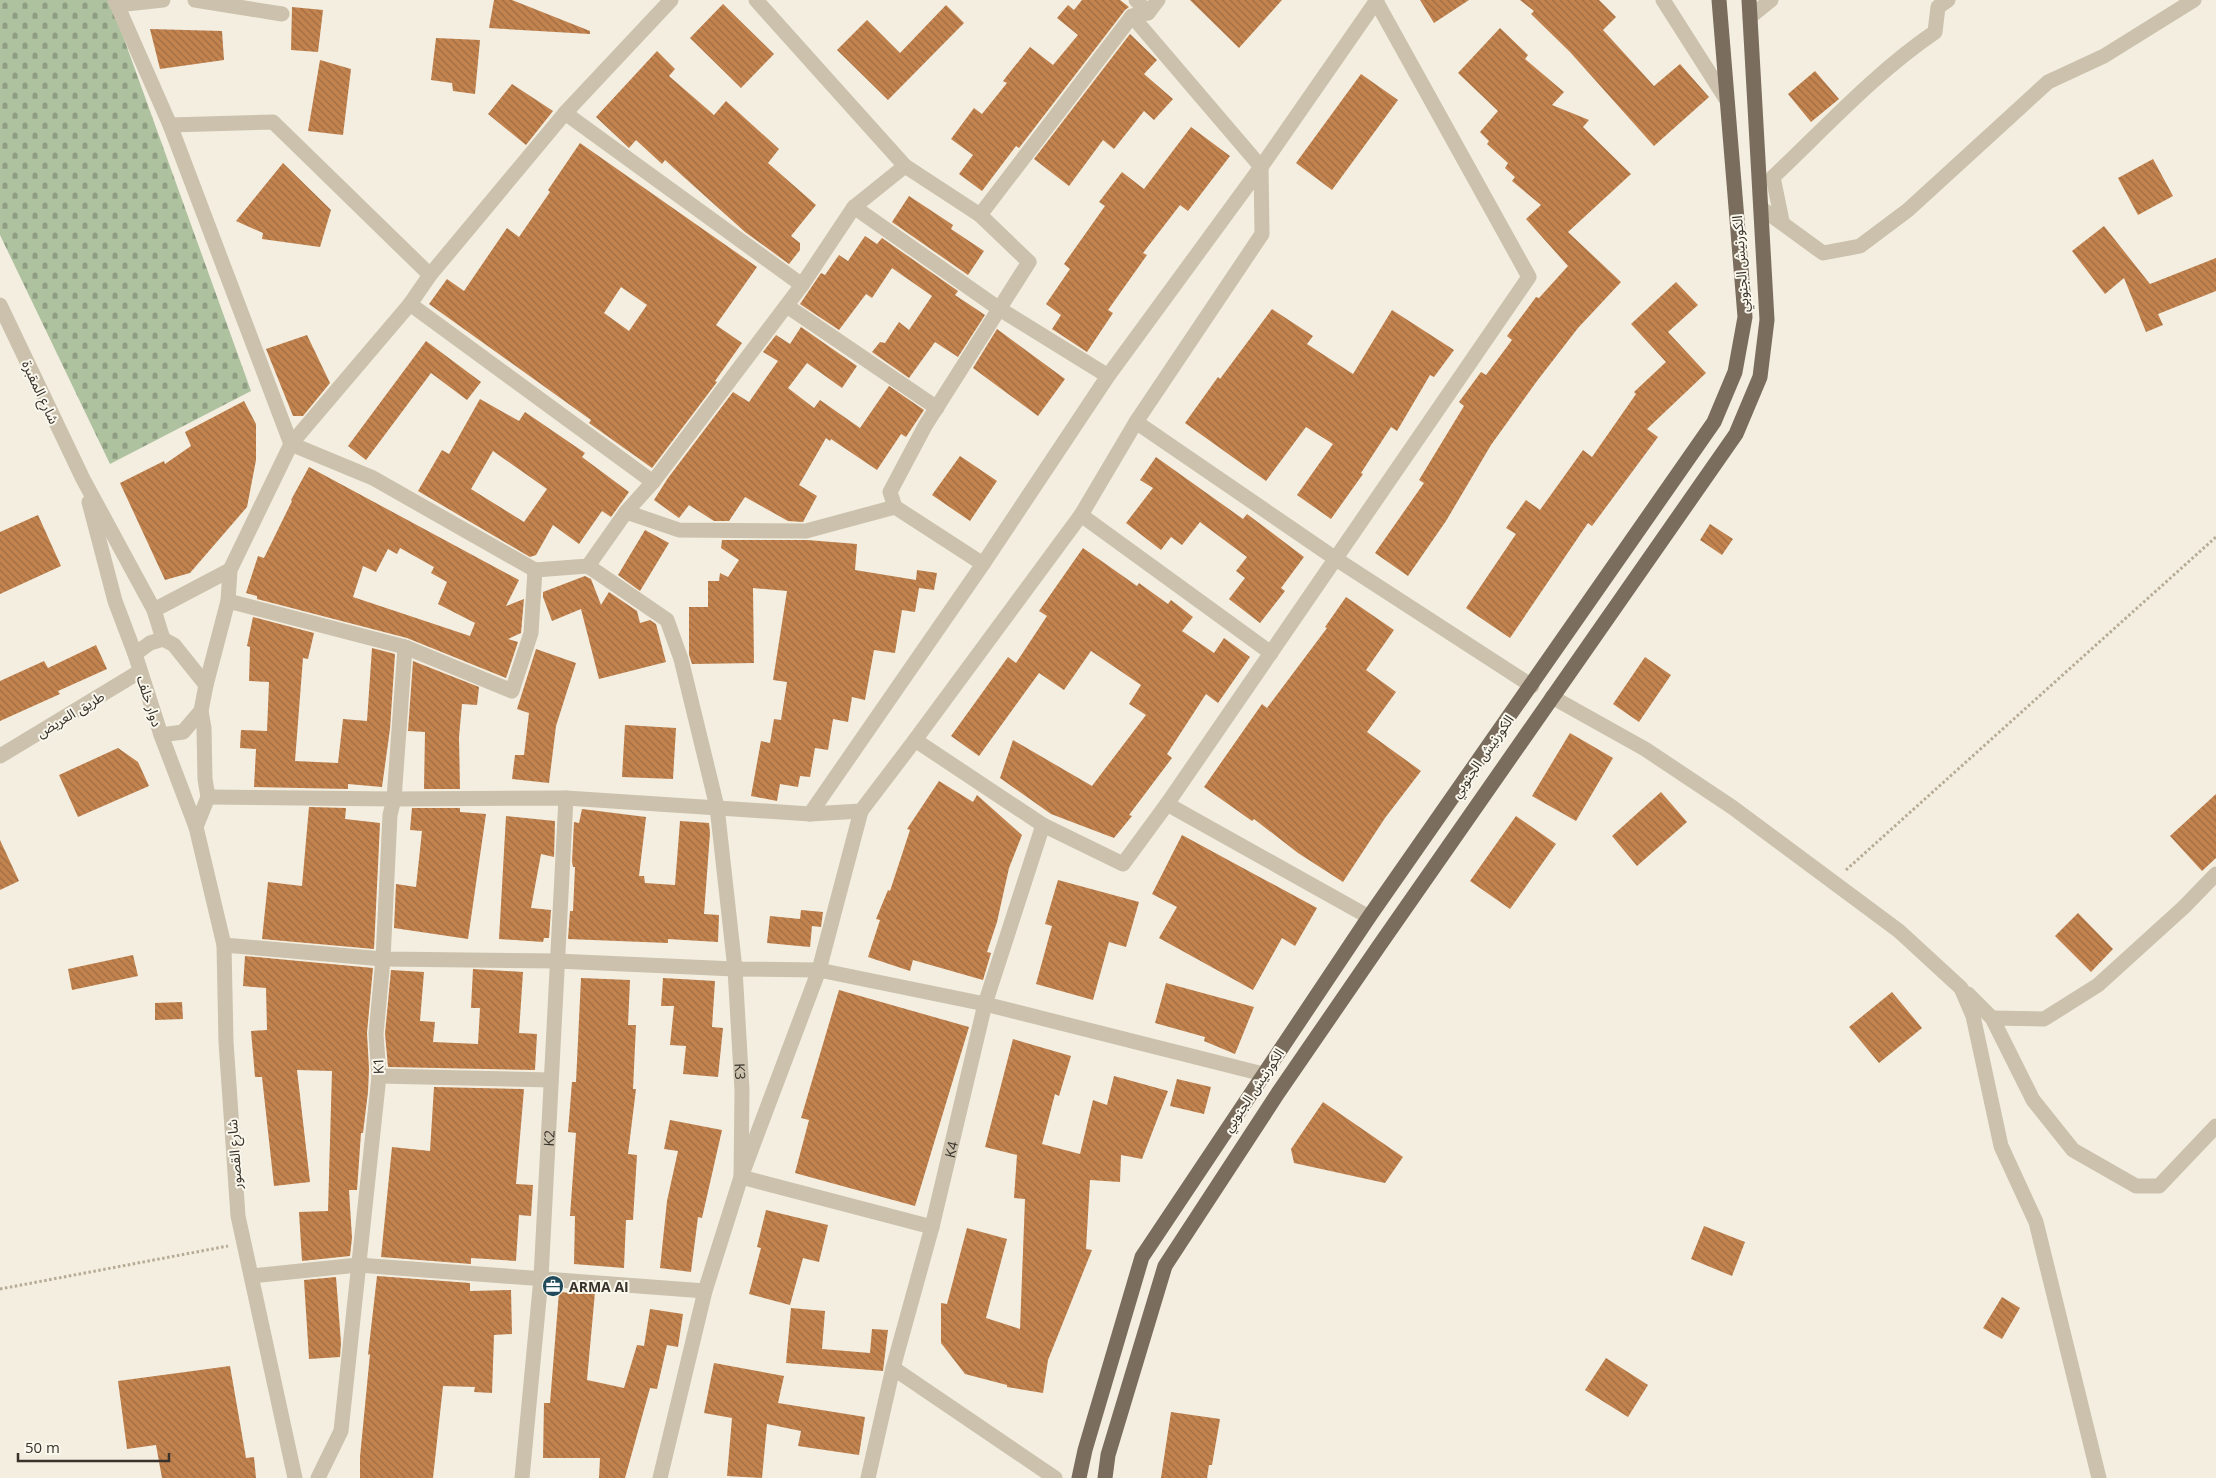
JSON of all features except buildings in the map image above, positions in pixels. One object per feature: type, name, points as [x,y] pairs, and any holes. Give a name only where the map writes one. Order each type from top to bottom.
[{"type":"main road","name":"الكورنيش الجنوبي","points":[[1079,1478],[1142,1258],[1369,917],[1532,686],[1714,422],[1735,372],[1745,317],[1718,0]]},
{"type":"main road","name":"الكورنيش الجنوبي","points":[[1105,1478],[1108,1455],[1165,1266],[1278,1093],[1730,442],[1739,426],[1760,377],[1767,320],[1749,0]]},
{"type":"street","points":[[163,0],[116,3],[170,124],[291,444],[374,478],[535,570],[588,566],[626,512],[653,482],[787,306],[854,208],[905,166]]},
{"type":"street","points":[[195,0],[282,14]]},
{"type":"street","points":[[154,610],[230,570],[291,444],[410,304],[430,275],[565,113],[671,0]]},
{"type":"street","points":[[756,0],[905,166],[980,215],[1028,262],[937,408],[890,492],[895,507],[983,564]]},
{"type":"street","points":[[1136,0],[1148,14]]},
{"type":"street","points":[[980,215],[1132,16],[1148,14],[1158,0]]},
{"type":"street","points":[[810,814],[983,564],[1108,376],[1261,167],[1376,0],[1529,278],[1167,804],[1123,864],[1043,825],[915,740]]},
{"type":"street","points":[[1663,0],[1726,99]]},
{"type":"street","points":[[1750,17],[1771,0]]},
{"type":"street","points":[[1782,221],[1773,177],[1847,104],[1902,54],[1935,32],[1938,7],[1948,0]]},
{"type":"street","points":[[1761,208],[1782,221],[1823,253],[1860,246],[1908,210],[2048,82],[2104,56],[2194,0]]},
{"type":"street","points":[[932,1227],[741,1177],[819,970],[861,811],[1081,516],[1136,422],[1262,234],[1261,167],[1132,16]]},
{"type":"street","points":[[565,113],[802,285]]},
{"type":"street","points":[[170,124],[273,122],[430,275]]},
{"type":"street","points":[[854,208],[998,308],[1108,376]]},
{"type":"street","points":[[410,304],[653,482]]},
{"type":"street","name":"شارع المقبرة","points":[[0,305],[82,479]]},
{"type":"street","points":[[787,306],[937,408]]},
{"type":"street","points":[[1136,422],[1336,558],[1532,686]]},
{"type":"street","points":[[82,479],[154,610],[163,639],[174,645],[206,685]]},
{"type":"street","name":"دوار خلف","points":[[82,479],[116,600],[161,735],[184,732],[201,711],[228,601],[230,570]]},
{"type":"street","points":[[626,512],[679,530],[806,531],[895,507]]},
{"type":"street","points":[[1081,516],[1270,653]]},
{"type":"street","name":"K3","points":[[588,566],[667,620],[680,659],[717,807],[735,970],[742,1090],[741,1177],[705,1290],[660,1478]]},
{"type":"street","points":[[228,601],[405,647],[512,691],[531,633],[535,570]]},
{"type":"street","points":[[135,654],[150,643],[163,639]]},
{"type":"street","name":"K1","points":[[318,1478],[341,1431],[379,1076],[376,1034],[383,958],[390,816],[394,799],[405,647]]},
{"type":"street","name":"طريق العريض","points":[[0,756],[140,672]]},
{"type":"street","points":[[1552,697],[1645,749],[1732,807],[1898,931],[1962,988],[1992,1018],[2033,1100],[2073,1150],[2136,1186],[2159,1186],[2216,1126]]},
{"type":"street","points":[[196,827],[208,796],[205,779],[204,728],[201,711]]},
{"type":"street","name":"شارع القصور","points":[[161,735],[196,827],[224,945],[226,1042],[238,1216],[295,1478]]},
{"type":"street","points":[[208,796],[394,799],[566,798],[810,814],[861,811]]},
{"type":"street","name":"K2","points":[[522,1478],[541,1278],[566,798]]},
{"type":"street","points":[[1167,804],[1369,917]]},
{"type":"street","name":"K4","points":[[868,1478],[986,1004],[1043,825]]},
{"type":"street","points":[[1992,1018],[2044,1019],[2098,985],[2184,907],[2216,874]]},
{"type":"street","points":[[224,945],[383,958],[557,960],[735,970],[819,970],[986,1004],[1263,1074]]},
{"type":"street","points":[[1962,988],[1973,1016],[2001,1146],[2036,1222],[2099,1478]]},
{"type":"street","points":[[379,1076],[551,1080]]},
{"type":"street","points":[[252,1276],[358,1265],[705,1290]]},
{"type":"street","points":[[894,1368],[1055,1478]]},
{"type":"path","points":[[1833,882],[2216,537]]},
{"type":"path","points":[[0,1289],[243,1243]]},
{"type":"green space","points":[[0,0],[110,0],[251,391],[110,464],[0,235]]},
{"type":"place","name":"ARMA AI","points":[[553,1286]]}]
